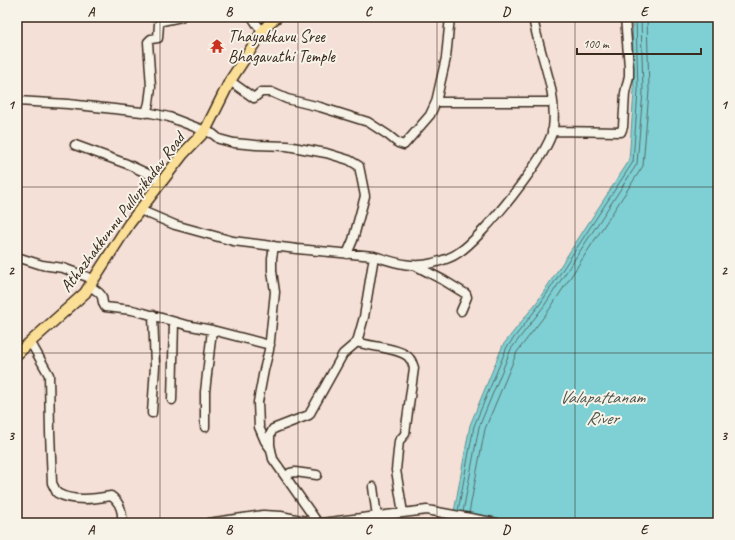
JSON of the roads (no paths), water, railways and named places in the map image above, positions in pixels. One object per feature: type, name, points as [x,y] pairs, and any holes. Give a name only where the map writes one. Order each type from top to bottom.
[{"type":"main road","name":"Athazhakkunnu Pullupikadav Road","points":[[17,354],[85,293],[129,224],[183,154],[205,131],[230,81],[262,32],[270,22],[277,17]]},
{"type":"street","points":[[146,113],[151,87],[148,42],[151,39],[158,38],[159,24],[162,21],[182,17]]},
{"type":"street","points":[[252,17],[262,32]]},
{"type":"street","points":[[230,81],[254,98],[261,92],[271,92],[287,99],[320,107],[368,122],[398,143],[404,145],[430,115],[436,102],[446,58],[450,17]]},
{"type":"street","points":[[140,210],[175,225],[233,241],[374,256],[404,265],[416,266],[433,263],[448,258],[458,253],[476,238],[523,182],[541,156],[552,131],[553,102],[551,84],[536,33],[533,17]]},
{"type":"street","points":[[552,131],[621,132],[623,127],[625,93],[629,76],[625,17]]},
{"type":"street","points":[[17,101],[68,104],[169,117],[212,134],[219,139],[234,143],[287,146],[326,153],[349,160],[359,166],[365,196],[353,240],[347,254]]},
{"type":"street","points":[[436,102],[553,102]]},
{"type":"street","points":[[75,145],[127,164],[162,181]]},
{"type":"street","points":[[271,450],[259,427],[258,402],[270,345],[275,292],[272,271],[274,246]]},
{"type":"street","points":[[316,523],[273,459],[270,435],[273,429],[309,415],[343,354],[357,342],[364,317],[374,256]]},
{"type":"street","points":[[17,257],[42,265],[63,268],[91,283],[102,296],[105,307],[132,310],[174,322],[270,345]]},
{"type":"street","points":[[416,266],[466,294],[467,297],[461,311]]},
{"type":"street","points":[[152,413],[155,373],[153,315]]},
{"type":"street","points":[[172,400],[174,322]]},
{"type":"street","points":[[205,427],[206,392],[212,330]]},
{"type":"street","points":[[357,342],[401,353],[410,358],[414,368],[405,434],[399,441],[396,470],[403,513]]},
{"type":"street","points":[[31,343],[49,376],[52,483],[56,493],[63,497],[87,499],[111,496],[116,499],[120,508],[122,523]]},
{"type":"street","points":[[287,479],[290,473],[295,472],[317,475]]},
{"type":"street","points":[[373,487],[377,517]]},
{"type":"street","points":[[321,523],[427,510],[497,523]]},
{"type":"street","points":[[208,523],[254,520],[263,515],[281,516],[316,523]]},
{"type":"water","name":"Valapattanam River","points":[[632,17],[718,17],[718,523],[452,523],[470,425],[503,345],[537,302],[629,161],[634,91]]},
{"type":"place","name":"Thayakkavu Sree Bhagavathi Temple","points":[[217,46]]}]
